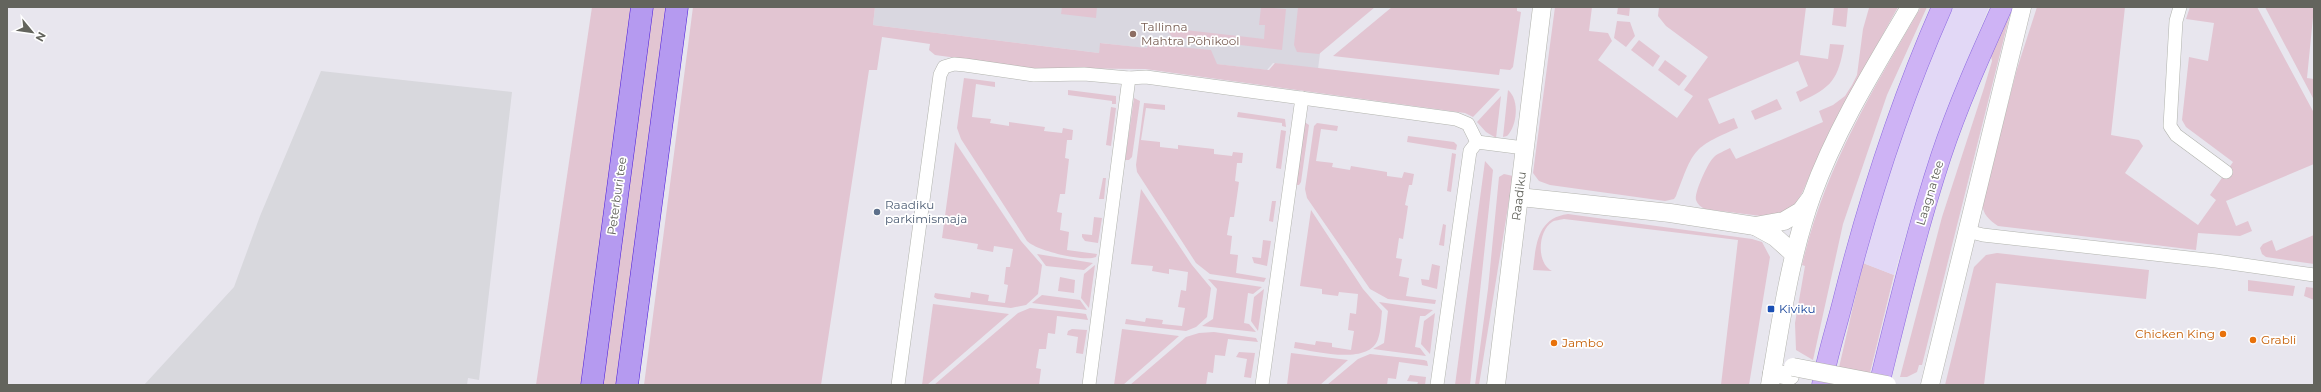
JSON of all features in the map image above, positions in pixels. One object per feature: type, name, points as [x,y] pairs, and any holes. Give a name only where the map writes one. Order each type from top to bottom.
[{"type":"highway","name":"Peterburi tee","points":[[592,385],[642,7]]},
{"type":"highway","points":[[627,385],[677,7]]},
{"type":"main road","points":[[1822,385],[1857,243],[1886,152],[1922,52],[1942,7]]},
{"type":"main road","name":"Laagna tee","points":[[1879,385],[1913,248],[1942,155],[1971,77],[2002,7]]},
{"type":"street","name":"Raadiku","points":[[1496,385],[1542,7]]},
{"type":"street","points":[[1930,385],[2022,7]]},
{"type":"street","points":[[2005,77],[2032,7]]},
{"type":"street","points":[[2180,7],[2176,21],[2170,126],[2176,135],[2226,172]]},
{"type":"street","points":[[1886,385],[1791,372],[1772,374],[1794,254],[1811,197],[1831,148],[1908,10]]},
{"type":"street","points":[[898,385],[939,83],[944,67],[954,64],[1034,75],[1084,74],[1129,78],[1146,77],[1456,119],[1468,124],[1477,142]]},
{"type":"street","points":[[1089,385],[1129,78]]},
{"type":"street","points":[[1262,385],[1302,98]]},
{"type":"street","points":[[1477,142],[1524,148]]},
{"type":"street","points":[[1437,385],[1470,152],[1477,142]]},
{"type":"street","points":[[1519,197],[1670,213],[1755,226],[1784,221],[1801,212],[1811,197]]},
{"type":"street","points":[[1755,226],[1775,237],[1794,254]]},
{"type":"street","points":[[1967,230],[1983,235],[2216,260],[2314,275]]},
{"type":"street","points":[[1791,372],[1835,385]]},
{"type":"shaded area","points":[[592,7],[634,7],[584,385],[536,385]]},
{"type":"shaded area","points":[[653,7],[666,7],[616,385],[602,385]]},
{"type":"shaded area","points":[[693,7],[875,7],[873,25],[1099,53],[1100,43],[1147,48],[1148,44],[1211,50],[1217,64],[1269,70],[1275,63],[1500,89],[1473,117],[1465,113],[1145,69],[1030,68],[935,55],[929,50],[930,44],[882,37],[877,70],[869,70],[821,385],[644,385]]},
{"type":"shaded area","name":"Tallinna Mahtra Põhikool","points":[[875,7],[1326,7],[1318,69],[1273,63],[1267,70],[1216,64],[1213,56],[1101,43],[1099,53],[873,25]]},
{"type":"shaded area","points":[[1062,7],[1097,7],[1096,18],[1061,14]]},
{"type":"shaded area","points":[[1261,7],[1286,9],[1282,50],[1172,37],[1167,30],[1168,28],[1264,39],[1265,25],[1259,25]]},
{"type":"shaded area","points":[[1298,7],[1375,7],[1319,54],[1297,52],[1294,45]]},
{"type":"shaded area","points":[[1392,7],[1517,7],[1517,11],[1521,12],[1513,67],[1510,70],[1500,69],[1499,75],[1333,56]]},
{"type":"shaded area","points":[[1555,7],[1592,7],[1589,31],[1608,33],[1612,41],[1598,60],[1677,118],[1693,96],[1684,90],[1708,57],[1666,26],[1658,16],[1659,7],[1806,7],[1800,55],[1828,59],[1830,44],[1844,45],[1839,67],[1832,81],[1820,92],[1800,102],[1796,92],[1808,86],[1798,61],[1708,99],[1719,124],[1734,118],[1738,128],[1702,146],[1696,152],[1691,160],[1676,196],[1674,199],[1665,201],[1550,185],[1539,181],[1533,173]]},
{"type":"shaded area","points":[[1618,7],[1630,7],[1629,16],[1617,14]]},
{"type":"shaded area","points":[[1834,7],[1848,7],[1846,27],[1832,25]]},
{"type":"shaded area","points":[[1898,7],[1830,130],[1802,193],[1793,208],[1769,217],[1705,209],[1700,206],[1696,200],[1697,191],[1708,165],[1717,154],[1730,148],[1736,159],[1823,122],[1819,111],[1833,105],[1845,96],[1857,75],[1863,29],[1869,8]]},
{"type":"shaded area","points":[[1921,7],[1927,7],[1887,95],[1843,224],[1813,360],[1796,350],[1795,323],[1805,266],[1802,265],[1812,229],[1823,195],[1851,132]]},
{"type":"shaded area","points":[[2037,7],[2125,7],[2111,135],[2139,140],[2143,146],[2125,173],[2198,225],[2216,200],[2210,195],[2233,162],[2186,127],[2182,120],[2189,57],[2208,61],[2214,23],[2186,19],[2190,7],[2257,7],[2314,113],[2314,164],[2226,201],[2236,226],[2248,221],[2252,231],[2240,236],[2198,233],[2196,250],[1998,226],[1991,221],[1984,212],[1983,200],[2017,69]]},
{"type":"shaded area","points":[[2265,7],[2314,7],[2307,78],[2314,79],[2314,100]]},
{"type":"shaded area","points":[[2011,10],[1922,365],[1919,365],[1917,372],[1907,377],[1900,377],[1942,217],[1984,88],[1992,61],[1991,56]]},
{"type":"shaded area","points":[[1617,21],[1630,22],[1635,36],[1626,47],[1614,38]]},
{"type":"shaded area","points":[[1639,40],[1660,56],[1653,67],[1631,50]]},
{"type":"shaded area","points":[[1665,60],[1687,76],[1679,86],[1658,70]]},
{"type":"shaded area","points":[[321,71],[512,92],[479,380],[468,378],[467,385],[144,385],[234,287],[260,216]]},
{"type":"shaded area","points":[[964,78],[995,82],[995,87],[976,84],[972,117],[991,119],[990,123],[1009,126],[1009,122],[1045,127],[1044,131],[1062,133],[1063,128],[1073,130],[1072,140],[1067,140],[1065,158],[1069,159],[1065,194],[1060,194],[1057,212],[1062,213],[1060,230],[1069,232],[1067,250],[1097,254],[1096,257],[1082,258],[1061,255],[1032,245],[1027,241],[961,139],[957,128]]},
{"type":"shaded area","points":[[1068,90],[1116,96],[1116,104],[1112,104],[1112,101],[1068,95]]},
{"type":"shaded area","points":[[1508,90],[1512,94],[1516,106],[1516,113],[1510,132],[1507,136],[1503,137]]},
{"type":"shaded area","points":[[1501,96],[1496,138],[1486,132],[1477,122]]},
{"type":"shaded area","points":[[1134,98],[1140,101],[1132,157],[1129,160],[1125,160]]},
{"type":"shaded area","points":[[1777,99],[1782,109],[1755,120],[1751,111]]},
{"type":"shaded area","points":[[1144,103],[1165,105],[1165,110],[1146,108],[1141,140],[1160,142],[1160,147],[1178,149],[1178,145],[1214,149],[1214,154],[1232,156],[1233,152],[1243,153],[1242,163],[1237,163],[1235,181],[1239,182],[1234,217],[1230,217],[1227,235],[1232,236],[1230,254],[1238,255],[1236,273],[1266,278],[1264,282],[1210,274],[1196,263],[1137,172],[1136,165]]},
{"type":"shaded area","points":[[1111,107],[1116,108],[1111,146],[1106,145]]},
{"type":"shaded area","points":[[1238,112],[1285,119],[1286,127],[1282,126],[1282,123],[1237,117]]},
{"type":"shaded area","points":[[1303,121],[1309,125],[1301,182],[1299,185],[1295,185]]},
{"type":"shaded area","points":[[1317,123],[1338,126],[1337,131],[1321,129],[1316,161],[1333,163],[1332,167],[1350,170],[1351,166],[1387,172],[1387,176],[1402,178],[1404,172],[1414,174],[1412,185],[1409,185],[1405,205],[1408,206],[1403,239],[1399,238],[1396,258],[1402,259],[1399,276],[1409,278],[1406,296],[1436,300],[1435,304],[1388,299],[1370,289],[1307,198],[1305,189],[1314,126]]},
{"type":"shaded area","points":[[1281,130],[1286,131],[1281,169],[1276,168]]},
{"type":"shaded area","points":[[1408,136],[1454,142],[1457,145],[1456,150],[1407,142]]},
{"type":"shaded area","points":[[955,142],[1021,241],[1042,265],[1038,294],[1026,305],[1011,308],[937,299],[934,297],[935,293],[970,298],[971,292],[989,295],[988,301],[1005,303],[1008,285],[1004,284],[1006,267],[1010,267],[1013,249],[994,246],[993,252],[977,249],[978,244],[942,238]]},
{"type":"shaded area","points":[[1452,153],[1456,154],[1451,192],[1447,191]]},
{"type":"shaded area","points":[[1485,161],[1493,170],[1470,385],[1455,385]]},
{"type":"shaded area","points":[[1504,174],[1513,176],[1479,385],[1475,385],[1488,289],[1499,177]]},
{"type":"shaded area","points":[[1103,178],[1106,178],[1104,199],[1099,199]]},
{"type":"shaded area","points":[[1141,189],[1192,265],[1211,288],[1207,317],[1196,327],[1186,331],[1125,324],[1126,319],[1145,322],[1146,318],[1163,320],[1162,324],[1182,326],[1185,308],[1178,307],[1181,290],[1186,291],[1188,272],[1169,269],[1169,274],[1152,271],[1153,266],[1131,264]]},
{"type":"shaded area","points":[[1272,201],[1276,201],[1273,222],[1269,221]]},
{"type":"shaded area","points":[[1311,210],[1363,289],[1382,311],[1378,339],[1373,347],[1364,352],[1353,355],[1340,355],[1294,348],[1295,342],[1315,345],[1316,341],[1332,343],[1332,347],[1351,350],[1354,331],[1348,330],[1350,313],[1356,314],[1358,294],[1339,292],[1338,296],[1322,294],[1322,289],[1300,286]]},
{"type":"shaded area","points":[[1568,214],[1752,239],[1762,242],[1770,257],[1749,385],[1721,385],[1738,240],[1564,219],[1552,222],[1547,226],[1542,239],[1541,254],[1543,261],[1552,271],[1533,270],[1537,242],[1544,227],[1550,221]]},
{"type":"shaded area","points":[[1094,217],[1102,218],[1098,243],[1085,241],[1082,237],[1082,234],[1092,235]]},
{"type":"shaded area","points":[[1443,224],[1446,225],[1444,246],[1439,245]]},
{"type":"shaded area","points":[[2314,235],[2314,264],[2266,257],[2262,254],[2260,248],[2263,244],[2272,240],[2276,251]]},
{"type":"shaded area","points":[[1263,240],[1271,241],[1267,266],[1254,263],[1252,257],[1261,258]]},
{"type":"shaded area","points":[[1997,253],[2149,270],[2146,299],[1996,283],[1984,385],[1945,385],[1974,267],[1986,255]]},
{"type":"shaded area","points":[[1037,254],[1093,263],[1084,270],[1046,266]]},
{"type":"shaded area","points":[[1863,263],[1894,275],[1867,385],[1835,385]]},
{"type":"shaded area","points":[[1432,264],[1440,266],[1437,289],[1422,285],[1421,279],[1429,280]]},
{"type":"shaded area","points":[[1095,265],[1089,308],[1081,298],[1084,274]]},
{"type":"shaded area","points":[[1060,277],[1075,280],[1074,293],[1058,291]]},
{"type":"shaded area","points":[[1208,279],[1262,287],[1253,294],[1248,293],[1244,323],[1249,324],[1256,332],[1202,326],[1213,319],[1217,289]]},
{"type":"shaded area","points":[[2248,280],[2295,286],[2293,296],[2248,291]]},
{"type":"shaded area","points":[[2306,287],[2314,288],[2314,300],[2304,296]]},
{"type":"shaded area","points":[[1264,289],[1258,331],[1251,321],[1254,297]]},
{"type":"shaded area","points":[[1042,295],[1080,300],[1087,310],[1032,303]]},
{"type":"shaded area","points":[[1379,302],[1433,310],[1425,316],[1420,316],[1415,347],[1420,348],[1426,356],[1373,349],[1384,343],[1388,311]]},
{"type":"shaded area","points":[[933,304],[1009,314],[927,385],[922,385]]},
{"type":"shaded area","points":[[1030,308],[1086,314],[1088,320],[1057,316],[1055,334],[1048,333],[1046,349],[1039,349],[1036,368],[1041,369],[1039,385],[934,385],[1018,313]]},
{"type":"shaded area","points":[[1435,313],[1430,354],[1421,344],[1424,321]]},
{"type":"shaded area","points":[[1072,329],[1087,330],[1083,354],[1076,353],[1078,337],[1067,335],[1068,331]]},
{"type":"shaded area","points":[[1122,329],[1179,336],[1123,385],[1114,385]]},
{"type":"shaded area","points":[[1214,332],[1256,338],[1258,342],[1228,339],[1225,356],[1215,355],[1213,373],[1208,372],[1206,385],[1130,385],[1186,337],[1199,333]]},
{"type":"shaded area","points":[[1239,352],[1255,353],[1251,378],[1244,377],[1247,359],[1236,357]]},
{"type":"shaded area","points":[[1291,353],[1348,360],[1320,385],[1287,385]]},
{"type":"shaded area","points":[[1370,354],[1424,360],[1427,361],[1428,366],[1399,362],[1396,379],[1388,378],[1387,385],[1327,385],[1358,359]]},
{"type":"shaded area","points":[[1410,375],[1426,377],[1425,385],[1417,385],[1418,382],[1407,381]]},
{"type":"sand","points":[[1952,7],[1989,7],[1938,140],[1894,275],[1863,263],[1903,133],[1926,70]]},
{"type":"place","name":"Tallinna Mahtra Põhikool","points":[[1133,34]]},
{"type":"place","name":"Raadiku parkimismaja","points":[[877,212]]},
{"type":"place","name":"Kiviku","points":[[1771,309]]},
{"type":"place","name":"Chicken King","points":[[2223,334]]},
{"type":"place","name":"Grabli","points":[[2253,340]]},
{"type":"place","name":"Jambo","points":[[1554,343]]}]
